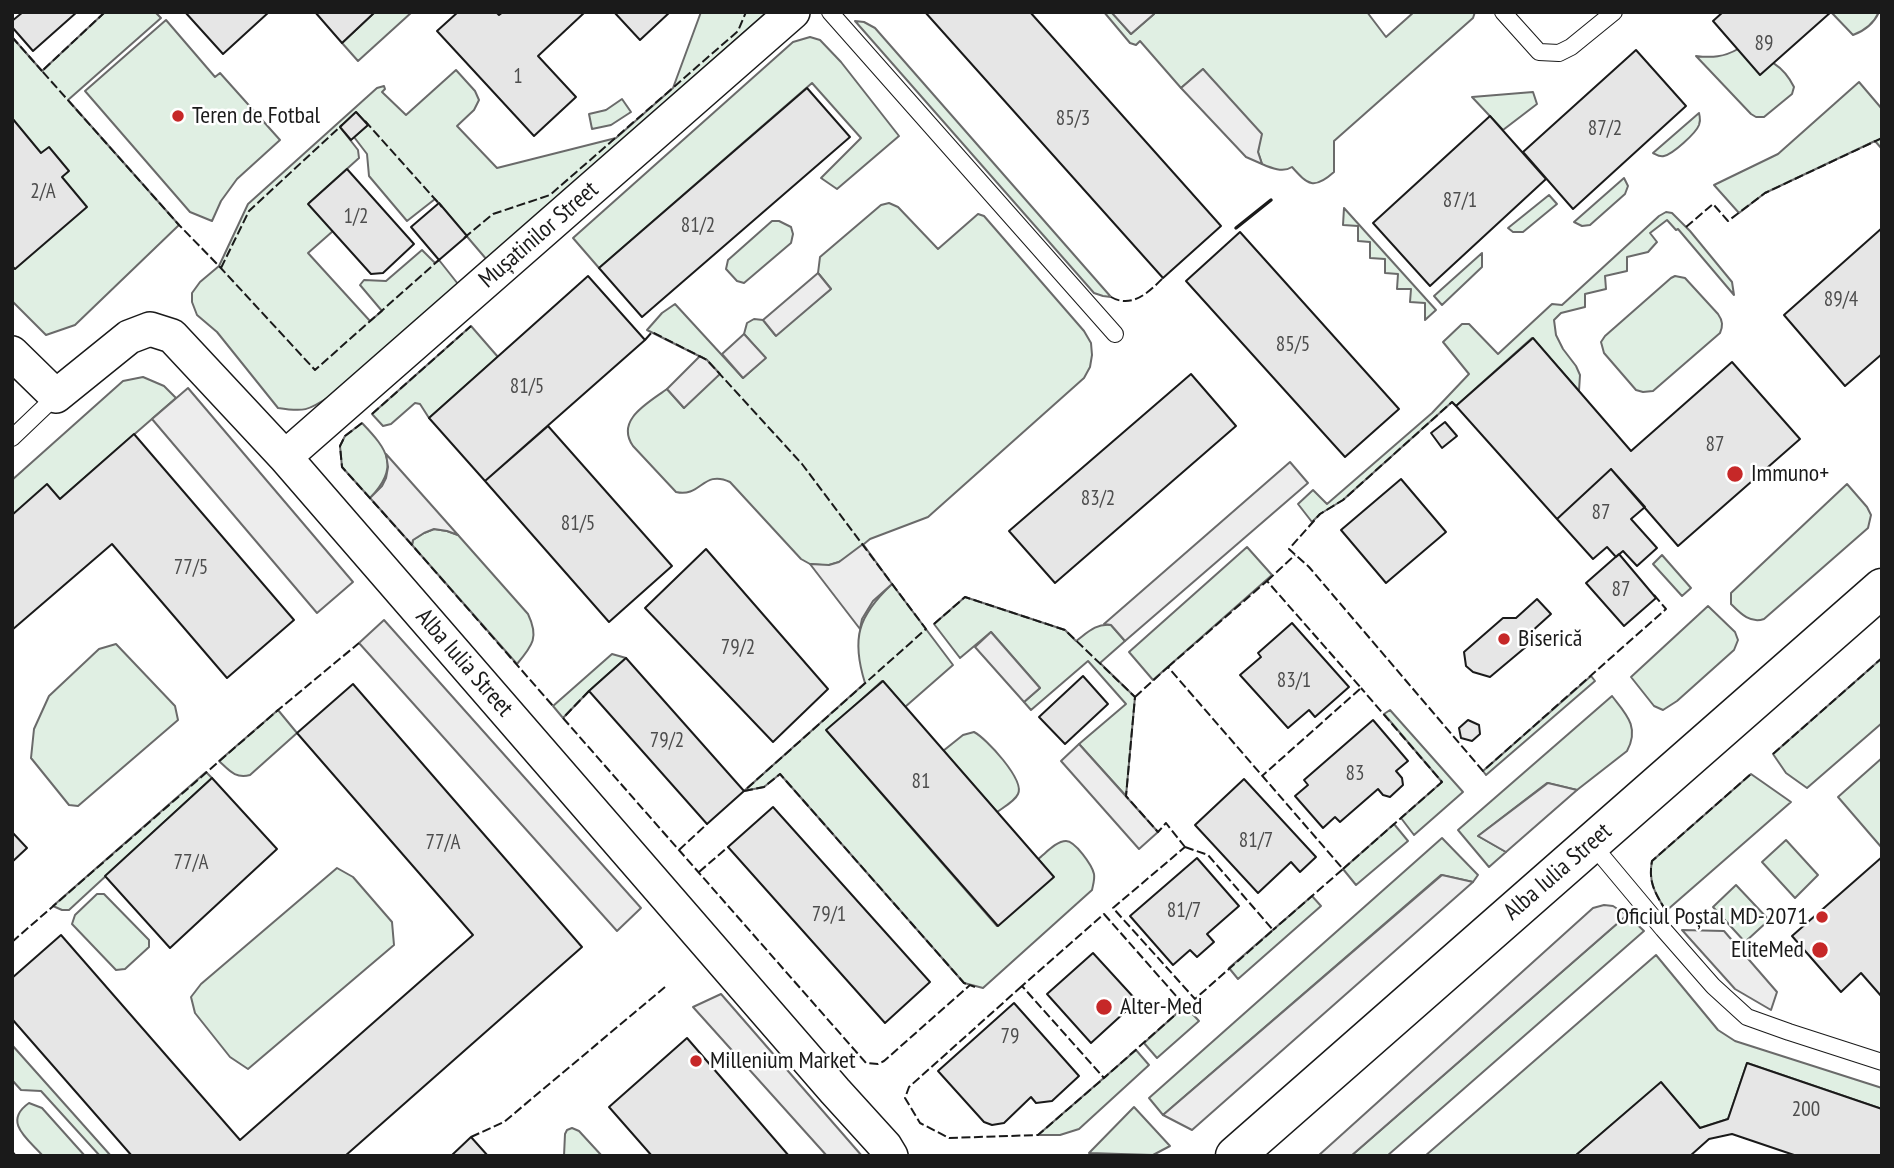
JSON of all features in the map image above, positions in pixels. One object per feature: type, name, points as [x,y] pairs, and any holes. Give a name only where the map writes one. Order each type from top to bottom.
[{"type":"main road","name":"Alba Iulia Street","points":[[1235,1156],[1882,588]]},
{"type":"street","name":"Mușatinilor Street","points":[[285,457],[793,12]]},
{"type":"street","name":"Alba Iulia Street","points":[[56,396],[128,337],[150,329],[172,336],[285,457],[835,1091],[896,1152]]},
{"type":"street","points":[[12,353],[56,396]]},
{"type":"lane","points":[[830,12],[1115,334]]},
{"type":"lane","points":[[1503,12],[1539,52],[1559,53],[1571,47],[1614,12]]},
{"type":"lane","points":[[12,438],[56,396]]},
{"type":"lane","points":[[1591,843],[1713,986],[1747,1017],[1882,1062]]},
{"type":"green space","points":[[105,12],[155,12],[161,18],[68,100],[179,225],[75,325],[46,335],[12,301],[12,37],[42,71]]},
{"type":"green space","points":[[375,12],[412,12],[358,61],[342,43]]},
{"type":"green space","points":[[701,12],[767,12],[487,260],[435,199],[407,221],[369,176],[367,154],[354,137],[368,125],[356,112],[340,127],[358,150],[359,158],[309,203],[333,231],[308,253],[370,321],[382,311],[360,285],[364,280],[386,281],[422,250],[435,263],[439,260],[458,284],[330,396],[316,405],[300,410],[278,408],[217,332],[197,315],[192,293],[200,282],[219,266],[248,204],[377,88],[384,86],[382,92],[406,115],[456,70],[475,91],[479,100],[474,110],[457,126],[497,168],[616,138],[673,88]]},
{"type":"green space","points":[[1104,12],[1112,12],[1131,34],[1154,14],[1153,12],[1367,12],[1386,37],[1414,12],[1475,12],[1473,18],[1334,141],[1334,172],[1321,181],[1312,183],[1302,178],[1292,167],[1281,170],[1262,164],[1258,152],[1259,144],[1203,69],[1181,88],[1140,41],[1136,45],[1130,43]]},
{"type":"green space","points":[[1831,12],[1879,12],[1868,26],[1853,35]]},
{"type":"green space","name":"Teren de Fotbal","points":[[166,20],[215,77],[220,73],[280,140],[237,179],[221,201],[212,221],[190,212],[85,91]]},
{"type":"green space","points":[[855,21],[875,28],[1111,297],[1094,293]]},
{"type":"green space","points":[[810,37],[820,40],[841,62],[899,136],[837,189],[821,178],[861,138],[812,83],[599,268],[573,238],[793,42]]},
{"type":"green space","points":[[1738,49],[1764,58],[1777,66],[1794,87],[1792,94],[1764,117],[1751,114],[1696,56],[1718,56]]},
{"type":"green space","points":[[1859,82],[1882,109],[1882,149],[1875,141],[1765,193],[1739,213],[1714,185],[1778,154]]},
{"type":"green space","points":[[1533,92],[1537,104],[1503,130],[1472,97]]},
{"type":"green space","points":[[622,99],[631,112],[611,125],[592,129],[589,114],[606,110]]},
{"type":"green space","points":[[1699,113],[1699,125],[1684,143],[1664,156],[1653,153]]},
{"type":"green space","points":[[1624,178],[1628,186],[1625,194],[1590,225],[1582,226],[1574,222]]},
{"type":"green space","points":[[1549,195],[1557,204],[1523,232],[1513,232],[1508,228]]},
{"type":"green space","points":[[889,203],[898,207],[938,249],[978,214],[984,216],[1084,331],[1091,343],[1090,367],[1084,378],[928,517],[870,539],[839,562],[829,565],[810,564],[801,559],[730,482],[714,479],[691,491],[676,492],[633,446],[628,428],[636,413],[667,389],[684,408],[707,360],[647,330],[662,313],[675,304],[743,378],[765,358],[744,334],[747,323],[754,319],[763,320],[775,335],[831,289],[818,273],[820,257],[881,205]]},
{"type":"green space","points":[[1344,208],[1436,310],[1425,320],[1425,303],[1410,302],[1411,289],[1397,289],[1398,274],[1385,273],[1385,259],[1370,258],[1370,242],[1358,241],[1358,226],[1343,225]]},
{"type":"green space","points":[[1666,212],[1672,213],[1690,231],[1732,282],[1734,295],[1678,229],[1667,220],[1650,233],[1657,242],[1648,252],[1627,257],[1627,271],[1605,276],[1606,289],[1585,294],[1585,307],[1561,313],[1554,320],[1556,335],[1580,375],[1579,391],[1532,338],[1456,406],[1452,402],[1343,500],[1312,522],[1298,504],[1313,490],[1327,504],[1432,413],[1469,374],[1443,342],[1462,324],[1469,324],[1498,354],[1552,304],[1562,305]]},
{"type":"green space","points":[[772,221],[779,221],[791,227],[791,243],[744,283],[737,281],[726,269],[728,260]]},
{"type":"green space","points":[[1482,253],[1482,267],[1442,305],[1434,296]]},
{"type":"green space","points":[[1675,276],[1685,278],[1718,314],[1722,321],[1720,333],[1653,391],[1636,390],[1604,353],[1601,342]]},
{"type":"green space","points":[[471,326],[498,357],[429,418],[420,404],[415,403],[391,424],[383,426],[372,414]]},
{"type":"green space","points":[[143,377],[164,386],[176,398],[60,499],[12,515],[12,480],[123,381]]},
{"type":"green space","points":[[362,423],[384,450],[388,468],[370,498],[342,467],[340,446],[345,436]]},
{"type":"green space","points":[[1847,484],[1871,515],[1868,528],[1764,619],[1754,620],[1742,614],[1731,604],[1731,593]]},
{"type":"green space","points":[[434,529],[458,535],[528,614],[533,640],[517,664],[412,545],[413,540]]},
{"type":"green space","points":[[1247,547],[1272,575],[1153,680],[1129,652]]},
{"type":"green space","points":[[1662,555],[1691,588],[1682,596],[1653,564]]},
{"type":"green space","points":[[892,584],[953,665],[905,707],[882,681],[827,731],[997,926],[1053,877],[1038,859],[1058,843],[1066,841],[1074,845],[1087,860],[1094,874],[1092,890],[983,988],[964,983],[780,774],[764,787],[744,791],[865,683],[859,653],[860,629],[871,607]]},
{"type":"green space","points":[[965,597],[1065,630],[1076,641],[1092,629],[1111,625],[1125,641],[1100,663],[1135,697],[1126,796],[1079,744],[1126,704],[1088,661],[1031,710],[1024,702],[1040,688],[991,632],[960,658],[934,624]]},
{"type":"green space","points":[[1708,606],[1735,632],[1738,640],[1734,650],[1677,701],[1663,710],[1654,706],[1631,677]]},
{"type":"green space","points":[[116,644],[175,706],[178,720],[78,806],[69,805],[31,758],[34,729],[49,696],[99,649]]},
{"type":"green space","points":[[612,654],[626,658],[563,718],[553,706]]},
{"type":"green space","points":[[1882,658],[1882,723],[1807,788],[1786,773],[1773,754]]},
{"type":"green space","points":[[1591,676],[1595,681],[1486,775],[1483,771]]},
{"type":"green space","points":[[1612,696],[1632,728],[1627,751],[1577,790],[1547,783],[1478,836],[1506,852],[1489,867],[1458,830]]},
{"type":"green space","points":[[278,710],[297,733],[250,775],[236,775],[219,761]]},
{"type":"green space","points":[[1390,710],[1463,792],[1414,835],[1401,818],[1442,782],[1384,714]]},
{"type":"green space","points":[[974,732],[1003,760],[1019,788],[1014,799],[997,812],[943,751],[963,735]]},
{"type":"green space","points":[[1882,758],[1882,848],[1838,797]]},
{"type":"green space","points":[[206,772],[212,778],[69,910],[53,906]]},
{"type":"green space","points":[[1751,774],[1791,802],[1666,911],[1653,887],[1652,861]]},
{"type":"green space","points":[[1394,824],[1408,841],[1356,885],[1343,869]]},
{"type":"green space","points":[[1442,838],[1478,875],[1473,882],[1441,875],[1163,1115],[1149,1098]]},
{"type":"green space","points":[[1786,840],[1818,875],[1795,898],[1762,862]]},
{"type":"green space","points":[[337,868],[353,877],[392,922],[394,945],[248,1069],[230,1057],[195,1013],[191,997],[201,984]]},
{"type":"green space","points":[[1736,885],[1769,920],[1745,942],[1713,907]]},
{"type":"green space","points":[[97,894],[104,894],[149,940],[149,947],[125,969],[116,970],[72,924],[75,915]]},
{"type":"green space","points":[[1312,896],[1321,906],[1238,979],[1229,968]]},
{"type":"green space","points":[[1627,915],[1644,931],[1387,1156],[1351,1156]]},
{"type":"green space","points":[[1656,955],[1718,1030],[1735,1041],[1882,1088],[1882,1109],[1747,1063],[1728,1119],[1700,1128],[1661,1083],[1575,1156],[1425,1156]]},
{"type":"green space","points":[[1185,1006],[1199,1021],[1157,1058],[1144,1043]]},
{"type":"green space","points":[[12,1045],[111,1156],[100,1156],[41,1091],[21,1090],[12,1080]]},
{"type":"green space","points":[[1136,1050],[1149,1065],[1079,1129],[1060,1135],[1038,1135]]},
{"type":"green space","points":[[29,1103],[42,1108],[85,1156],[43,1156],[25,1137],[18,1124],[21,1110]]},
{"type":"green space","points":[[1134,1107],[1170,1146],[1153,1155],[1089,1153]]},
{"type":"green space","points":[[572,1128],[579,1131],[602,1156],[564,1156],[565,1134]]},
{"type":"shaded area","points":[[1112,13],[1154,14],[1131,34]]},
{"type":"shaded area","points":[[1203,69],[1262,134],[1258,152],[1262,164],[1246,157],[1181,88]]},
{"type":"shaded area","points":[[818,273],[831,289],[776,336],[763,320]]},
{"type":"shaded area","points":[[744,334],[766,358],[743,378],[722,354]]},
{"type":"shaded area","points":[[700,356],[720,374],[684,408],[667,389]]},
{"type":"shaded area","points":[[188,388],[353,582],[317,613],[152,419]]},
{"type":"shaded area","points":[[386,454],[458,535],[434,529],[413,540],[412,545],[370,498],[386,478]]},
{"type":"shaded area","points":[[1290,462],[1308,483],[1125,641],[1111,625],[1104,624]]},
{"type":"shaded area","points":[[863,544],[892,584],[873,601],[862,619],[860,629],[810,564],[829,565],[839,562]]},
{"type":"shaded area","points":[[384,620],[641,908],[617,931],[359,643]]},
{"type":"shaded area","points":[[991,632],[1040,688],[1024,702],[975,647]]},
{"type":"shaded area","points":[[1079,744],[1158,832],[1139,849],[1061,761]]},
{"type":"shaded area","points":[[1548,783],[1577,790],[1506,852],[1478,836]]},
{"type":"shaded area","points":[[1442,875],[1473,882],[1192,1130],[1163,1115]]},
{"type":"shaded area","points":[[1613,906],[1627,915],[1351,1156],[1318,1156],[1593,908]]},
{"type":"shaded area","points":[[1682,930],[1724,931],[1777,992],[1771,1010],[1735,989]]},
{"type":"shaded area","points":[[721,994],[862,1156],[827,1156],[693,1007]]},
{"type":"building","points":[[23,12],[77,12],[33,51],[12,27],[12,21]]},
{"type":"building","points":[[185,12],[269,12],[223,54]]},
{"type":"building","points":[[315,12],[375,12],[342,43]]},
{"type":"building","points":[[458,12],[496,12],[499,15],[503,12],[585,12],[538,56],[576,97],[534,136],[437,31]]},
{"type":"building","points":[[614,12],[670,12],[640,40]]},
{"type":"building","points":[[925,12],[1030,12],[1221,226],[1163,278]]},
{"type":"building","points":[[1723,12],[1831,12],[1760,75],[1713,21]]},
{"type":"building","points":[[1636,50],[1686,106],[1573,209],[1523,152]]},
{"type":"building","points":[[807,88],[850,137],[642,317],[599,268]]},
{"type":"building","points":[[356,112],[368,125],[351,140],[340,127]]},
{"type":"building","points":[[1490,116],[1546,179],[1430,286],[1373,223]]},
{"type":"building","points":[[12,118],[41,153],[49,147],[69,171],[62,177],[87,207],[15,269],[12,266]]},
{"type":"building","points":[[347,169],[414,244],[383,273],[371,274],[308,204]]},
{"type":"building","points":[[439,203],[467,236],[439,260],[411,227]]},
{"type":"building","points":[[1882,228],[1882,354],[1845,386],[1784,315]]},
{"type":"building","points":[[1240,232],[1399,409],[1345,457],[1186,281]]},
{"type":"building","points":[[588,276],[645,340],[485,481],[429,418]]},
{"type":"building","points":[[1533,338],[1631,451],[1732,362],[1800,439],[1678,546],[1611,469],[1557,519],[1456,406]]},
{"type":"building","points":[[1191,374],[1236,426],[1055,583],[1009,531]]},
{"type":"building","points":[[1445,422],[1457,436],[1442,448],[1431,433]]},
{"type":"building","points":[[548,426],[672,566],[609,622],[485,481]]},
{"type":"building","points":[[134,434],[294,620],[227,678],[112,544],[12,630],[12,515],[47,484],[60,499]]},
{"type":"building","points":[[1611,469],[1645,507],[1631,519],[1657,548],[1637,566],[1623,551],[1616,557],[1607,547],[1593,559],[1557,519]]},
{"type":"building","points":[[1401,479],[1446,532],[1386,583],[1341,530]]},
{"type":"building","points":[[706,549],[828,689],[773,742],[645,608]]},
{"type":"building","points":[[1619,554],[1656,598],[1624,626],[1586,583]]},
{"type":"building","name":"Biserică","points":[[1537,599],[1551,614],[1530,633],[1527,646],[1490,677],[1473,672],[1466,666],[1464,652],[1503,618],[1516,618]]},
{"type":"building","points":[[1292,623],[1349,687],[1315,717],[1309,710],[1288,728],[1240,675],[1261,657],[1258,653]]},
{"type":"building","points":[[626,658],[744,791],[707,824],[589,691]]},
{"type":"building","points":[[1083,676],[1108,704],[1065,744],[1039,717]]},
{"type":"building","points":[[883,681],[1054,877],[998,926],[826,730]]},
{"type":"building","points":[[353,684],[582,947],[345,1156],[132,1156],[12,1019],[12,978],[61,935],[240,1140],[473,935],[297,733]]},
{"type":"building","points":[[1373,720],[1408,761],[1396,771],[1402,778],[1403,785],[1390,797],[1383,795],[1378,789],[1340,822],[1335,817],[1323,828],[1295,796],[1308,785],[1304,780]]},
{"type":"building","points":[[1468,720],[1479,725],[1480,734],[1472,741],[1461,738],[1459,728]]},
{"type":"building","points":[[212,778],[277,849],[170,948],[105,876]]},
{"type":"building","points":[[1244,779],[1316,857],[1300,872],[1291,862],[1258,893],[1195,825]]},
{"type":"building","points":[[773,807],[930,982],[885,1023],[728,847]]},
{"type":"building","points":[[12,832],[27,848],[12,862]]},
{"type":"building","points":[[1882,857],[1882,997],[1861,973],[1841,992],[1792,936]]},
{"type":"building","points":[[1197,858],[1239,906],[1207,934],[1214,942],[1197,957],[1190,950],[1173,965],[1130,916]]},
{"type":"building","points":[[1093,953],[1137,1001],[1091,1043],[1047,994]]},
{"type":"building","points":[[1014,1003],[1079,1076],[1052,1101],[1036,1103],[1031,1097],[1004,1123],[992,1125],[984,1122],[938,1071]]},
{"type":"building","points":[[687,1038],[789,1156],[652,1156],[609,1107]]},
{"type":"building","points":[[1747,1063],[1882,1109],[1882,1156],[1797,1156],[1732,1134],[1709,1139],[1690,1156],[1575,1156],[1661,1082],[1700,1128],[1728,1119]]},
{"type":"building","points":[[471,1137],[488,1156],[451,1156]]},
{"type":"fence","points":[[105,12],[42,71],[179,225],[315,370],[440,259]]},
{"type":"fence","points":[[464,238],[493,214],[550,195],[738,31],[746,12]]},
{"type":"fence","points":[[12,37],[42,71]]},
{"type":"fence","points":[[365,121],[442,207]]},
{"type":"fence","points":[[221,268],[249,211],[342,125]]},
{"type":"fence","points":[[1686,227],[1713,204],[1728,221],[1765,193],[1882,138]]},
{"type":"fence","points":[[1111,297],[1133,300],[1163,278]]},
{"type":"fence","points":[[372,414],[471,326]]},
{"type":"fence","points":[[645,340],[652,332],[707,360],[802,464],[926,629],[744,791]]},
{"type":"fence","points":[[1456,406],[1452,402],[1343,500],[1320,514],[1289,549],[1309,567],[1483,771],[1666,609],[1654,595]]},
{"type":"fence","points":[[362,423],[345,436],[340,446],[342,467],[553,706]]},
{"type":"fence","points":[[1267,581],[1295,555]]},
{"type":"fence","points":[[1168,667],[1267,581],[1361,688],[1262,776]]},
{"type":"fence","points":[[934,624],[965,597],[1065,630],[1135,697],[1126,796],[1158,832],[1166,823],[1185,847]]},
{"type":"fence","points":[[12,942],[278,710],[359,643]]},
{"type":"fence","points":[[1773,754],[1882,658]]},
{"type":"fence","points":[[1135,697],[1168,667],[1343,869],[1273,930]]},
{"type":"fence","points":[[1343,869],[1442,782],[1361,688]]},
{"type":"fence","points":[[589,691],[563,718],[866,1063],[878,1064],[884,1061],[970,985]]},
{"type":"fence","points":[[744,791],[764,787],[780,774],[964,983],[975,987]]},
{"type":"fence","points":[[1666,911],[1653,887],[1652,861],[1751,774]]},
{"type":"fence","points":[[679,850],[707,824]]},
{"type":"fence","points":[[699,872],[728,847]]},
{"type":"fence","points":[[1185,847],[1208,855],[1273,930],[1195,999],[1113,908],[1185,847]]},
{"type":"fence","points":[[1104,914],[1185,1006],[1104,1078],[1022,986],[1104,914]]},
{"type":"fence","points":[[1022,986],[909,1087],[905,1098],[920,1123],[949,1138],[1038,1135],[1104,1078]]},
{"type":"fence","points":[[471,1137],[504,1122],[665,987]]},
{"type":"fence","points":[[12,1151],[16,1156]]},
{"type":"wall","points":[[1236,228],[1271,200]]},
{"type":"place","name":"Teren de Fotbal","points":[[178,116]]},
{"type":"place","name":"Immuno+","points":[[1735,474]]},
{"type":"place","name":"Biserică","points":[[1504,639]]},
{"type":"place","name":"Oficiul Poștal MD-2071","points":[[1822,917]]},
{"type":"place","name":"EliteMed","points":[[1820,950]]},
{"type":"place","name":"Alter-Med","points":[[1104,1007]]},
{"type":"place","name":"Millenium Market","points":[[696,1061]]}]
